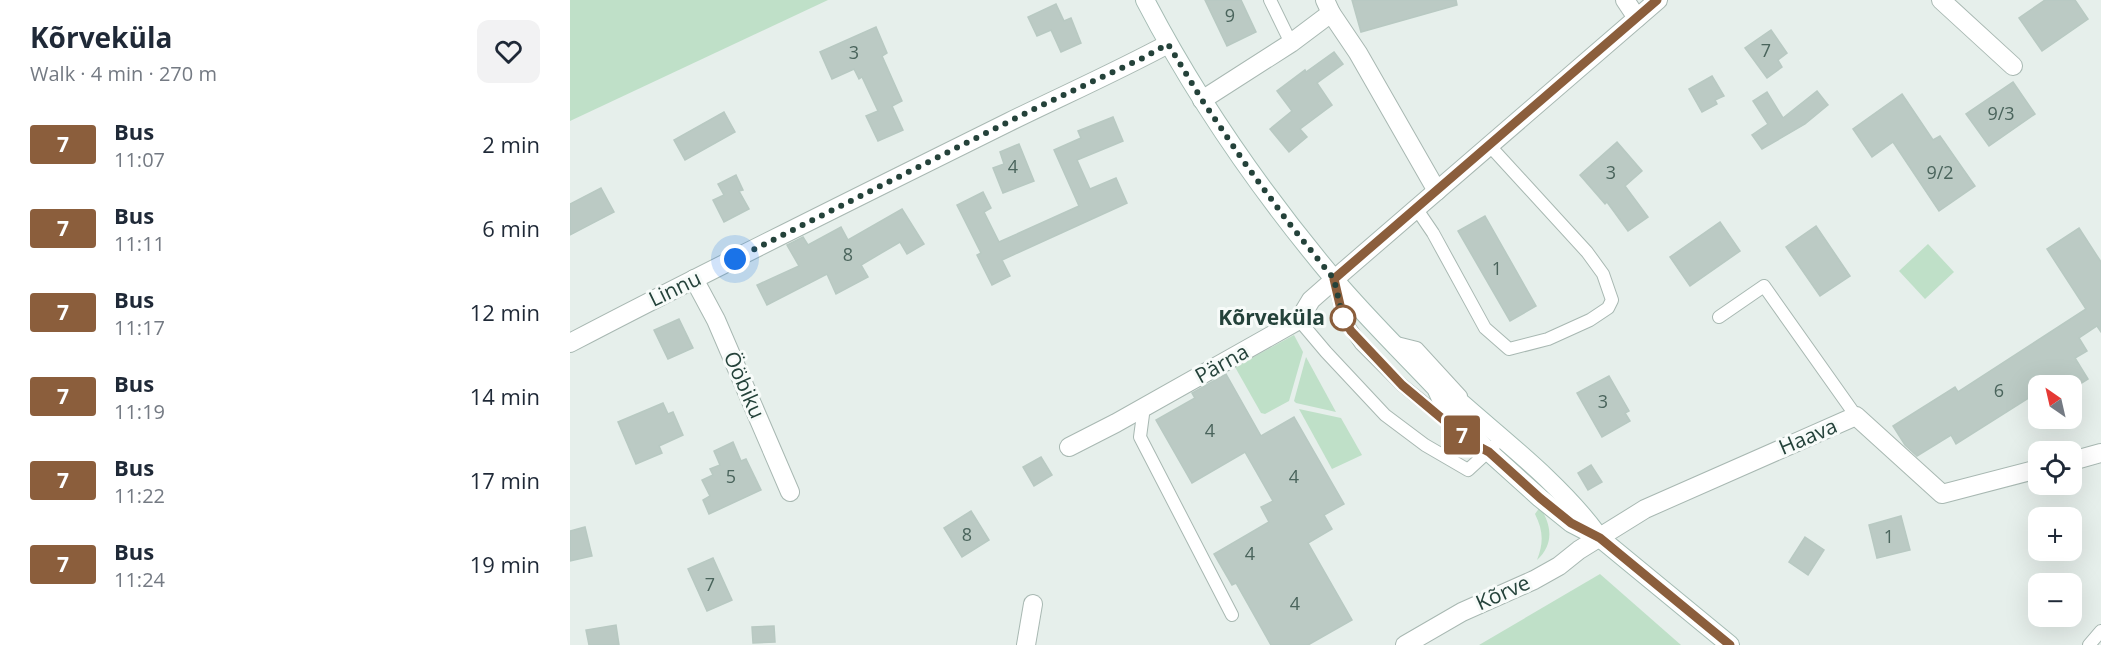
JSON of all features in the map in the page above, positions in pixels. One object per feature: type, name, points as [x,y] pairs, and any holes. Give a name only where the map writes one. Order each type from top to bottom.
[{"type":"street","points":[[1145,0],[1168,44],[1202,100],[1288,222],[1334,279],[1391,341],[1437,388],[1451,394],[1481,420],[1495,445]]},
{"type":"street","points":[[1625,0],[1637,18]]},
{"type":"street","name":"Pärna","points":[[1069,447],[1299,320],[1311,300],[1334,279],[1658,0]]},
{"type":"street","points":[[1941,0],[2013,66]]},
{"type":"street","points":[[1202,100],[1291,43],[1328,6],[1358,53],[1437,191]]},
{"type":"street","name":"Linnu","points":[[570,343],[1168,44]]},
{"type":"street","name":"Ööbiku","points":[[694,279],[716,320],[790,492]]},
{"type":"street","points":[[1437,388],[1442,401],[1495,445],[1540,498],[1571,523],[1600,538],[1730,645]]},
{"type":"street","name":"Haava","points":[[1600,538],[1645,509],[1856,416],[1942,494],[2028,472]]},
{"type":"street","points":[[2082,458],[2101,453]]},
{"type":"street","name":"Kõrve","points":[[1405,645],[1462,612],[1534,580],[1559,566],[1578,549],[1600,538]]},
{"type":"street","points":[[1026,645],[1033,604]]},
{"type":"lane","points":[[1270,0],[1291,43]]},
{"type":"lane","points":[[1416,208],[1433,233],[1485,328],[1509,349],[1548,339],[1608,308],[1612,300],[1603,274],[1587,252],[1489,145]]},
{"type":"lane","points":[[1334,279],[1343,318],[1361,344],[1402,385],[1470,442],[1495,445]]},
{"type":"lane","points":[[1719,317],[1764,286],[1856,416]]},
{"type":"lane","points":[[1299,320],[1385,415],[1425,445],[1468,470],[1495,445]]},
{"type":"lane","points":[[1391,341],[1417,348],[1454,386],[1481,420]]},
{"type":"lane","points":[[1144,407],[1140,437],[1232,615]]},
{"type":"lane","points":[[2089,645],[2101,631]]},
{"type":"green space","points":[[570,0],[828,0],[570,121]]},
{"type":"green space","points":[[1928,244],[1954,272],[1925,299],[1899,271]]},
{"type":"green space","points":[[1294,335],[1303,352],[1289,401],[1265,414],[1261,413],[1235,367]]},
{"type":"green space","points":[[1306,357],[1336,412],[1294,401]]},
{"type":"green space","points":[[1299,409],[1341,418],[1362,455],[1332,469]]},
{"type":"green space","points":[[1540,507],[1549,528],[1549,541],[1543,554],[1537,560],[1542,536],[1535,514]]},
{"type":"green space","points":[[1600,574],[1681,645],[1479,645]]},
{"type":"building","points":[[1205,0],[1241,0],[1256,32],[1227,46]]},
{"type":"building","points":[[1352,0],[1456,0],[1457,5],[1361,32]]},
{"type":"building","points":[[2045,0],[2075,0],[2088,19],[2042,51],[2019,18]]},
{"type":"building","points":[[1056,4],[1064,21],[1071,18],[1081,43],[1061,52],[1051,30],[1037,36],[1028,17]]},
{"type":"building","points":[[876,27],[887,53],[882,56],[902,101],[892,106],[903,130],[878,141],[866,116],[878,111],[862,77],[859,79],[854,69],[832,79],[820,52]]},
{"type":"building","points":[[1771,30],[1787,53],[1778,60],[1782,67],[1767,78],[1745,48]]},
{"type":"building","points":[[1334,52],[1343,64],[1317,83],[1332,105],[1300,129],[1307,137],[1289,152],[1270,129],[1292,111],[1277,91]]},
{"type":"building","points":[[1712,76],[1724,96],[1715,100],[1717,104],[1702,112],[1689,89]]},
{"type":"building","points":[[2013,82],[2035,114],[1989,146],[1966,114]]},
{"type":"building","points":[[1817,91],[1828,105],[1805,124],[1762,149],[1752,135],[1768,124],[1753,101],[1767,92],[1783,118]]},
{"type":"building","points":[[1902,94],[1933,140],[1940,136],[1975,186],[1939,211],[1893,142],[1872,157],[1853,129]]},
{"type":"building","points":[[724,112],[735,132],[685,160],[674,140]]},
{"type":"building","points":[[1113,117],[1123,141],[1077,160],[1090,189],[1116,178],[1127,203],[1002,260],[1010,276],[992,285],[977,255],[981,253],[957,205],[983,192],[991,208],[984,212],[999,242],[1079,206],[1054,150],[1081,138],[1078,131]]},
{"type":"building","points":[[1617,142],[1642,171],[1625,186],[1648,217],[1628,231],[1607,202],[1605,204],[1580,175]]},
{"type":"building","points":[[1019,144],[1034,181],[1003,193],[993,168],[1004,164],[1000,152]]},
{"type":"building","points":[[736,175],[743,190],[739,191],[749,209],[724,222],[713,200],[724,195],[718,184]]},
{"type":"building","points":[[601,188],[614,212],[570,235],[570,204]]},
{"type":"building","points":[[902,209],[924,244],[907,254],[900,242],[861,265],[868,277],[836,294],[827,274],[767,305],[757,285],[799,266],[787,245],[803,237],[808,245],[841,227],[848,240]]},
{"type":"building","points":[[1485,216],[1536,306],[1510,321],[1458,231]]},
{"type":"building","points":[[1720,222],[1740,251],[1690,286],[1670,257]]},
{"type":"building","points":[[1816,226],[1850,276],[1820,296],[1786,247]]},
{"type":"building","points":[[2079,228],[2101,262],[2101,332],[2097,326],[2079,338],[2087,351],[2075,358],[2088,379],[2082,383],[2082,375],[2028,375],[2028,398],[1956,444],[1951,435],[1917,456],[1905,445],[1893,426],[1955,387],[1958,392],[2086,309],[2047,249]]},
{"type":"building","points":[[679,319],[693,348],[668,359],[654,330]]},
{"type":"building","points":[[1226,374],[1261,436],[1294,417],[1344,504],[1324,515],[1332,529],[1308,543],[1352,620],[1308,645],[1271,645],[1236,583],[1232,585],[1214,554],[1269,522],[1261,507],[1273,501],[1245,452],[1192,483],[1156,420],[1195,398],[1192,393]]},
{"type":"building","points":[[1609,376],[1629,411],[1625,413],[1630,421],[1602,437],[1577,393]]},
{"type":"building","points":[[663,403],[668,414],[673,412],[683,435],[659,446],[662,453],[636,464],[618,422]]},
{"type":"building","points":[[733,442],[741,461],[746,459],[761,490],[709,514],[703,500],[710,496],[702,480],[713,475],[710,469],[720,465],[714,451]]},
{"type":"building","points":[[1041,457],[1052,475],[1034,486],[1023,467]]},
{"type":"building","points":[[1591,465],[1602,482],[1588,490],[1578,473]]},
{"type":"building","points":[[971,511],[989,540],[962,557],[944,528]]},
{"type":"building","points":[[1901,516],[1910,550],[1877,558],[1869,525]]},
{"type":"building","points":[[585,527],[592,556],[570,561],[570,531]]},
{"type":"building","points":[[1805,537],[1824,550],[1808,575],[1789,562]]},
{"type":"building","points":[[713,558],[732,600],[707,611],[688,569]]},
{"type":"building","points":[[616,625],[619,645],[589,645],[586,630]]},
{"type":"building","points":[[774,626],[775,642],[753,643],[752,627]]},
{"type":"bus line","name":"7","points":[[1657,0],[1334,279],[1343,318],[1351,331],[1402,385],[1470,442],[1489,452],[1571,523],[1600,538],[1730,645]]},
{"type":"place","name":"Kõrveküla","points":[[1343,318]]},
{"type":"route","points":[[735,259],[1168,44],[1244,162],[1334,279],[1343,318]]}]
